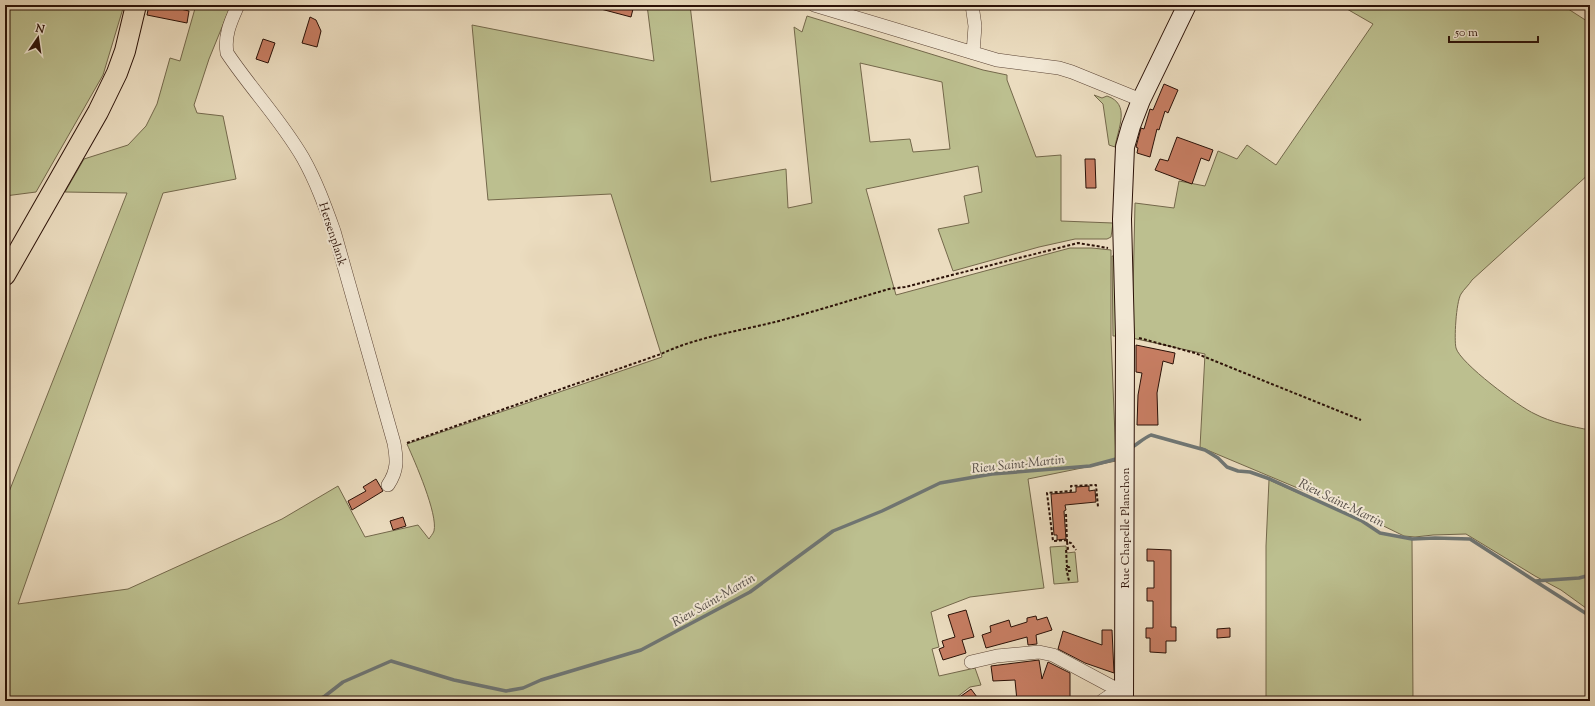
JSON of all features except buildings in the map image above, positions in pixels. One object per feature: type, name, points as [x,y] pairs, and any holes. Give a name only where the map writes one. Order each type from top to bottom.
[{"type":"main road","points":[[5,276],[98,112],[117,73],[125,51],[136,5]]},
{"type":"street","name":"Hersenplank","points":[[238,5],[227,32],[225,44],[227,53],[235,66],[274,115],[302,157],[315,182],[334,231],[394,443],[396,459],[395,475],[388,485]]},
{"type":"street","points":[[814,5],[997,60],[1053,67],[1072,72],[1140,100]]},
{"type":"street","points":[[972,5],[975,26],[973,53]]},
{"type":"street","name":"Rue Chapelle Planchon","points":[[1124,697],[1125,335],[1123,185],[1125,147],[1140,100],[1186,5]]},
{"type":"street","points":[[971,662],[997,656],[1039,652],[1053,655],[1124,697]]},
{"type":"street","points":[[1102,701],[1108,697],[1124,697]]},
{"type":"path","points":[[394,443],[400,445],[661,354],[671,349],[889,289],[1078,244],[1123,250]]},
{"type":"path","points":[[1125,335],[1195,353],[1361,420]]},
{"type":"path","points":[[1076,550],[1071,543],[1067,541],[1053,541],[1048,493],[1071,491],[1071,486],[1096,485],[1098,507]]},
{"type":"path","points":[[1066,514],[1068,549],[1066,549],[1068,567],[1070,571],[1068,571],[1069,581]]},
{"type":"green space","points":[[5,5],[124,5],[103,75],[36,192],[5,196]]},
{"type":"green space","points":[[196,5],[231,5],[209,59],[194,105],[197,113],[223,116],[236,179],[163,193],[18,604],[128,589],[282,519],[338,486],[365,537],[418,525],[429,539],[434,531],[433,513],[425,488],[407,444],[662,357],[611,194],[488,200],[472,25],[654,61],[647,5],[690,5],[711,182],[786,169],[788,208],[812,203],[794,27],[802,32],[807,16],[983,70],[1007,75],[1007,80],[1036,157],[1061,155],[1061,221],[1113,223],[1111,237],[1107,239],[1075,239],[1039,247],[953,271],[938,229],[969,223],[964,196],[982,192],[978,166],[866,189],[896,295],[1070,248],[1111,250],[1111,337],[1116,461],[1028,479],[1044,588],[970,597],[931,612],[939,647],[932,649],[939,676],[975,668],[981,685],[970,687],[952,701],[5,701],[5,502],[127,193],[65,192],[84,159],[128,145],[146,126],[157,104],[170,58],[180,61]],"holes":[[[860,63],[942,82],[950,149],[913,152],[910,139],[870,142]]]},
{"type":"green space","points":[[1340,5],[1562,5],[1590,23],[1590,173],[1472,280],[1462,292],[1459,298],[1455,337],[1456,348],[1468,364],[1516,403],[1535,414],[1548,419],[1569,426],[1590,430],[1590,611],[1561,590],[1466,534],[1415,537],[1404,536],[1357,513],[1200,447],[1205,354],[1132,338],[1135,203],[1174,208],[1179,181],[1205,186],[1218,151],[1237,159],[1247,145],[1276,165],[1373,24]]},
{"type":"green space","points":[[1094,95],[1102,98],[1107,96],[1119,105],[1121,117],[1115,147],[1109,145],[1103,104]]},
{"type":"green space","points":[[1112,256],[1115,256],[1116,336],[1113,336]]},
{"type":"green space","points":[[1269,480],[1362,521],[1380,533],[1412,539],[1413,701],[1266,701],[1266,546]]},
{"type":"green space","points":[[1066,546],[1067,553],[1075,552],[1078,582],[1054,584],[1050,547]]},
{"type":"waterway","name":"Rieu Saint-Martin","points":[[1134,446],[1151,435],[1205,450],[1218,458],[1227,467],[1238,471],[1250,472],[1270,479],[1362,521],[1380,533],[1412,539],[1470,539],[1535,581],[1579,578],[1590,575]]},
{"type":"waterway","name":"Rieu Saint-Martin","points":[[316,701],[343,682],[391,661],[454,680],[506,691],[523,688],[541,680],[641,650],[750,592],[833,531],[882,511],[940,483],[992,474],[1090,466],[1116,459]]},
{"type":"waterway","points":[[1535,581],[1590,616]]}]
